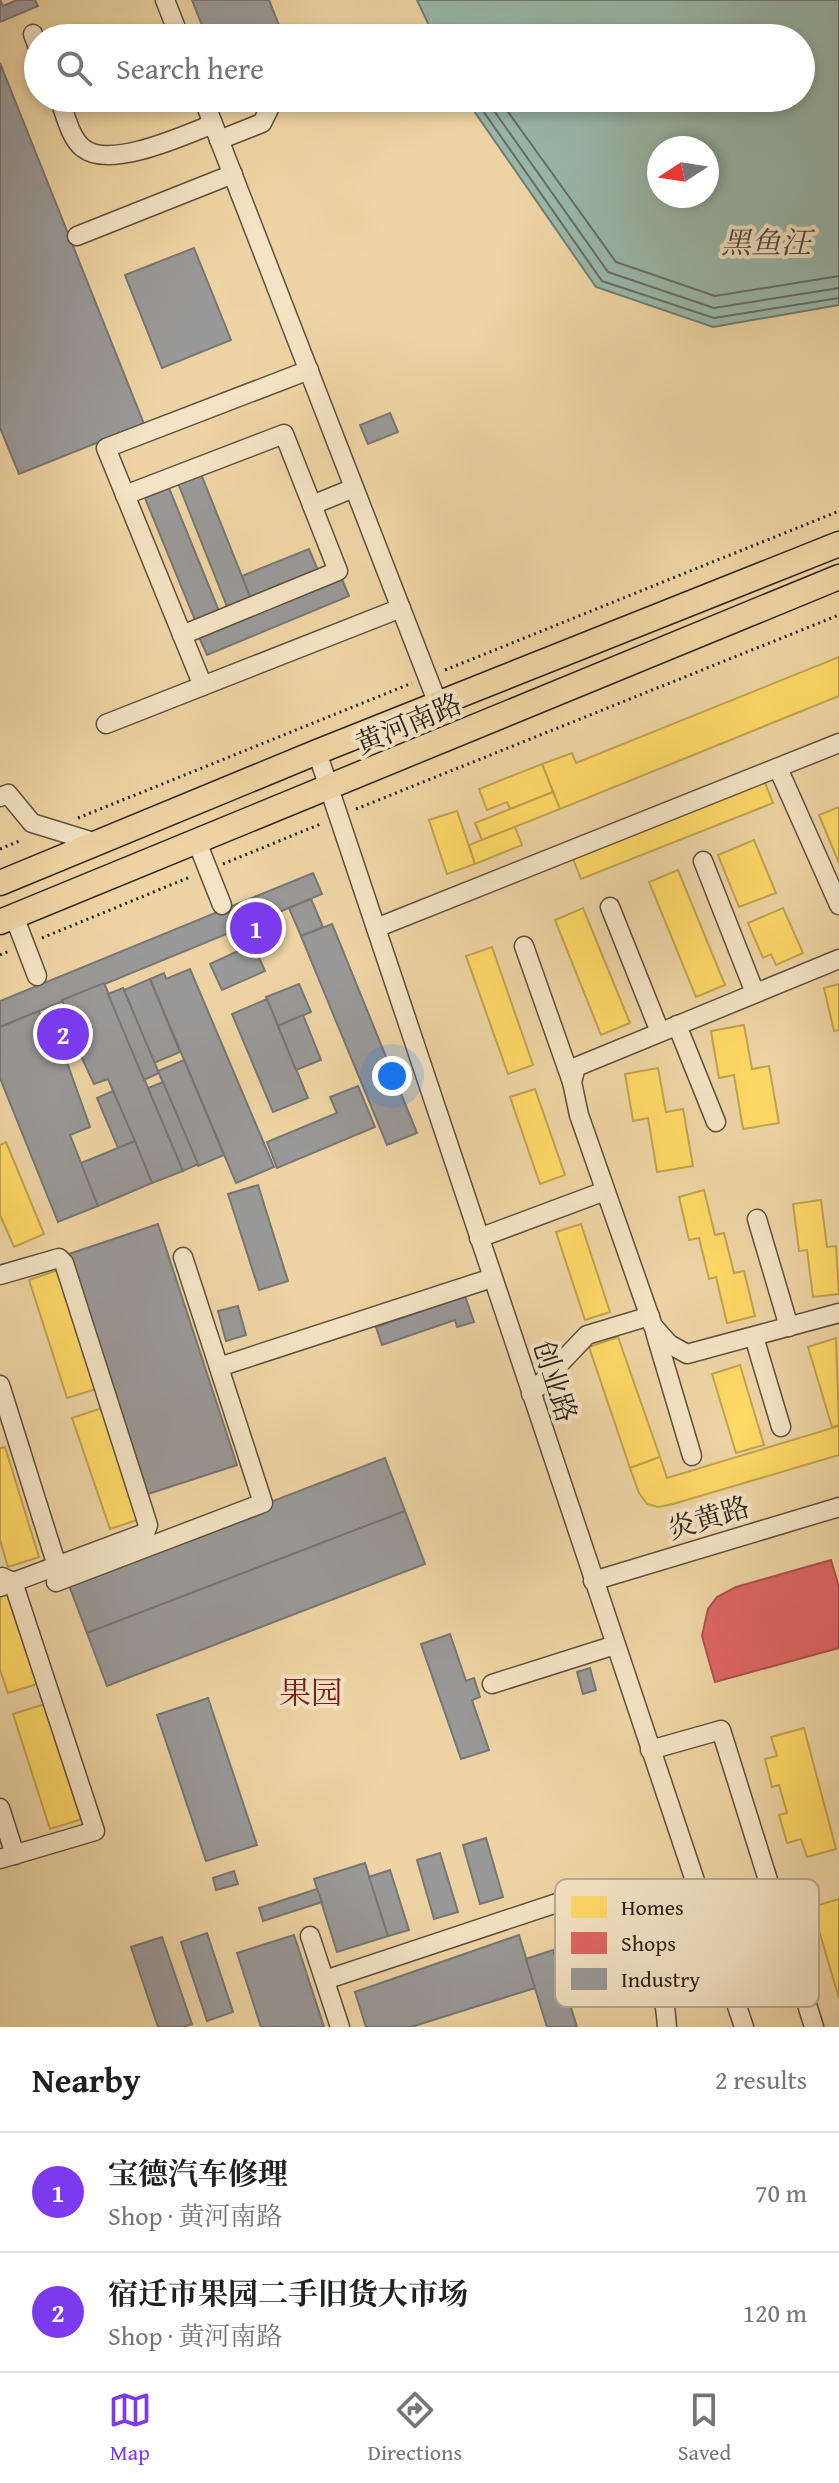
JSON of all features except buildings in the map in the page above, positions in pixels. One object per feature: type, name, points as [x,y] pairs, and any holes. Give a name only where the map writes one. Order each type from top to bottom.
[{"type":"main road","name":"黄河南路","points":[[0,883],[317,752],[839,544]]},
{"type":"main road","name":"黄河南路","points":[[7,919],[839,577]]},
{"type":"street","points":[[165,0],[174,24]]},
{"type":"street","points":[[65,112],[78,143],[93,154],[111,155],[262,123],[268,112]]},
{"type":"street","points":[[208,112],[438,704]]},
{"type":"street","points":[[77,236],[233,174]]},
{"type":"street","points":[[203,686],[106,448],[309,370]]},
{"type":"street","points":[[125,495],[284,434],[338,571],[182,635]]},
{"type":"street","points":[[312,505],[354,488]]},
{"type":"street","points":[[106,724],[401,608]]},
{"type":"street","points":[[376,928],[839,743]]},
{"type":"street","name":"创业路","points":[[317,752],[694,1879]]},
{"type":"street","points":[[778,768],[839,905]]},
{"type":"street","points":[[0,797],[8,794],[32,823],[97,843]]},
{"type":"street","points":[[197,842],[222,905]]},
{"type":"street","points":[[703,861],[755,993]]},
{"type":"street","points":[[610,907],[716,1122]]},
{"type":"street","points":[[7,919],[25,944],[37,976]]},
{"type":"street","points":[[524,946],[572,1082],[605,1191],[652,1321],[692,1456]]},
{"type":"street","points":[[572,1082],[576,1067],[839,959]]},
{"type":"street","points":[[479,1238],[605,1191]]},
{"type":"street","points":[[757,1219],[789,1327]]},
{"type":"street","points":[[0,1808],[8,1857],[95,1831],[4,1582],[56,1574],[263,1503],[183,1257]]},
{"type":"street","points":[[0,1275],[59,1258],[64,1263],[148,1525],[145,1533],[56,1574]]},
{"type":"street","points":[[219,1367],[492,1278]]},
{"type":"street","points":[[652,1321],[669,1344],[687,1354],[839,1313]]},
{"type":"street","points":[[531,1394],[587,1335],[652,1321]]},
{"type":"street","points":[[754,1337],[781,1427]]},
{"type":"street","points":[[0,1385],[56,1574]]},
{"type":"street","name":"炎黄路","points":[[593,1581],[839,1507]]},
{"type":"street","points":[[492,1684],[615,1645]]},
{"type":"street","points":[[650,1750],[721,1730],[768,1879]]},
{"type":"street","points":[[325,1980],[555,1904]]},
{"type":"street","points":[[310,1936],[340,2027]]},
{"type":"street","points":[[664,2007],[667,2027]]},
{"type":"street","name":"创业路","points":[[737,2007],[744,2027]]},
{"type":"street","points":[[808,2007],[814,2027]]},
{"type":"path","points":[[0,955],[839,615]]},
{"type":"water","name":"黑鱼汪","points":[[417,0],[839,0],[839,305],[713,327],[596,287],[475,112],[815,112],[815,24],[428,24]]},
{"type":"place","name":"宝德汽车修理","points":[[256,928]]},
{"type":"place","name":"宿迁市果园二手旧货大市场","points":[[63,1034]]},
{"type":"district","name":"果园","points":[[311,1692]]}]
